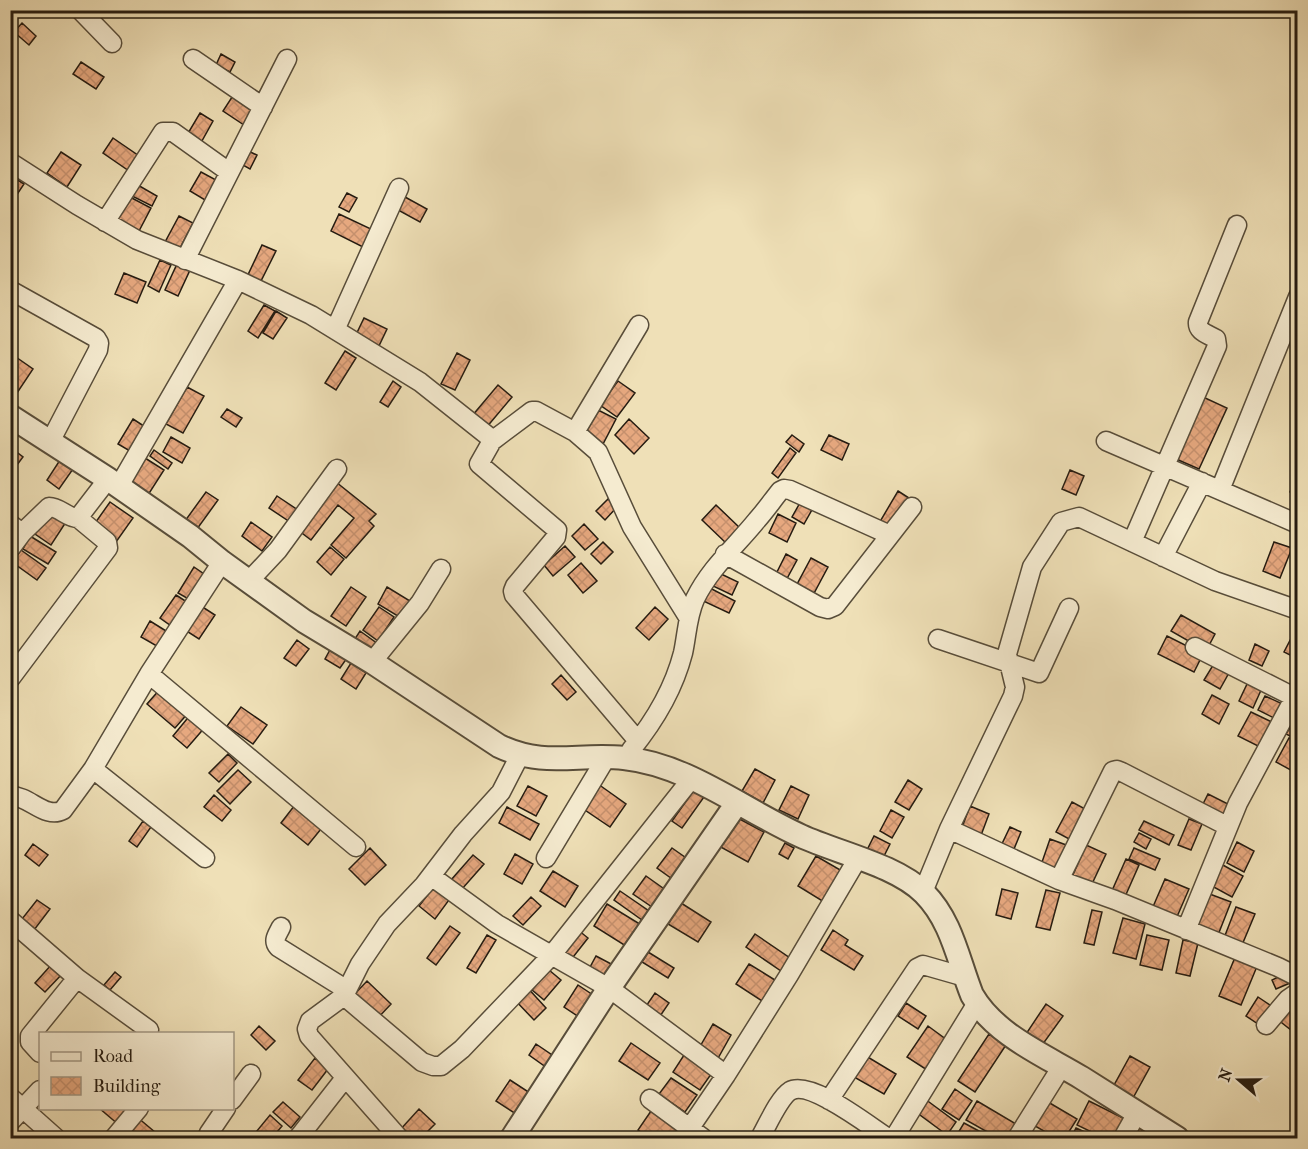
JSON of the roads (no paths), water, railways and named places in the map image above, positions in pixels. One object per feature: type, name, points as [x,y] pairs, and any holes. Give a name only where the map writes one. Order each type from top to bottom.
[{"type":"street","points":[[80,10],[112,43]]},
{"type":"street","points":[[193,59],[263,107]]},
{"type":"street","points":[[185,260],[287,59]]},
{"type":"street","points":[[105,222],[163,132],[172,132],[229,172]]},
{"type":"street","points":[[10,162],[137,240],[238,280],[291,304],[420,382],[492,441]]},
{"type":"street","points":[[335,330],[399,188]]},
{"type":"street","points":[[1132,542],[1217,346],[1216,339],[1200,330],[1198,321],[1237,225]]},
{"type":"street","points":[[78,518],[113,483],[238,280]]},
{"type":"street","points":[[10,290],[96,338],[99,343],[98,350],[50,442]]},
{"type":"street","points":[[1220,490],[1298,297]]},
{"type":"street","points":[[575,432],[639,325]]},
{"type":"street","points":[[638,741],[514,595],[515,586],[556,537],[557,530],[479,464],[492,441],[532,411],[575,432],[597,452],[632,527],[688,617]]},
{"type":"street","points":[[13,422],[50,442],[113,483],[190,536],[248,582],[304,621],[372,662],[483,736],[520,755],[553,760],[615,758],[654,765],[692,778],[803,837],[894,873],[922,892],[936,907],[945,923],[977,1003],[1003,1030],[1177,1138]]},
{"type":"street","points":[[1106,441],[1298,524]]},
{"type":"street","points":[[248,582],[278,550],[338,469]]},
{"type":"street","points":[[1163,557],[1203,482]]},
{"type":"street","points":[[546,858],[615,758],[638,741],[659,708],[676,674],[683,652],[688,617],[705,582],[725,554],[780,491],[784,489],[890,535]]},
{"type":"street","points":[[10,549],[16,529],[49,507],[55,507],[78,518],[107,542],[108,548],[10,679]]},
{"type":"street","points":[[725,554],[820,607],[828,609],[836,606],[912,507]]},
{"type":"street","points":[[922,892],[949,829],[1013,696],[1015,687],[1007,654],[1032,567],[1061,522],[1079,517],[1215,581],[1298,610]]},
{"type":"street","points":[[10,796],[17,796],[50,813],[56,814],[63,810],[93,769],[149,674],[222,562]]},
{"type":"street","points":[[372,662],[420,603],[441,569]]},
{"type":"street","points":[[938,639],[1039,673],[1069,608]]},
{"type":"street","points":[[1186,930],[1227,826],[1295,699],[1195,647]]},
{"type":"street","points":[[149,674],[356,847]]},
{"type":"street","points":[[399,1138],[309,1036],[307,1029],[310,1021],[346,993],[360,964],[387,924],[431,876],[463,834],[501,792],[520,755]]},
{"type":"street","points":[[93,769],[205,858]]},
{"type":"street","points":[[1059,880],[1113,771],[1122,772],[1227,826]]},
{"type":"street","points":[[281,927],[275,939],[278,947],[346,993],[422,1062],[441,1066],[462,1049],[551,956],[692,778]]},
{"type":"street","points":[[512,1138],[609,988],[737,803]]},
{"type":"street","points":[[949,829],[1059,880],[1115,900],[1273,964],[1298,977]]},
{"type":"street","points":[[650,1099],[692,1135],[726,1074],[789,975],[858,858]]},
{"type":"street","points":[[431,876],[497,924],[609,988],[726,1074]]},
{"type":"street","points":[[10,920],[77,978],[149,1030]]},
{"type":"street","points":[[830,1100],[917,968],[923,965],[965,977]]},
{"type":"street","points":[[39,1052],[30,1042],[30,1036],[77,978]]},
{"type":"street","points":[[1266,1025],[1288,999],[1298,992]]},
{"type":"street","points":[[894,1138],[977,1003]]},
{"type":"street","points":[[1017,1138],[1062,1066]]},
{"type":"street","points":[[234,1097],[251,1074]]},
{"type":"street","points":[[298,1138],[345,1078]]},
{"type":"street","points":[[760,1138],[784,1096],[791,1090],[808,1089],[830,1100],[888,1138]]},
{"type":"street","points":[[10,1122],[17,1103],[39,1091]]},
{"type":"street","points":[[17,1103],[56,1138]]},
{"type":"street","points":[[114,1138],[137,1110]]},
{"type":"street","points":[[207,1138],[225,1110]]},
{"type":"street","points":[[1123,1138],[1137,1113]]}]
